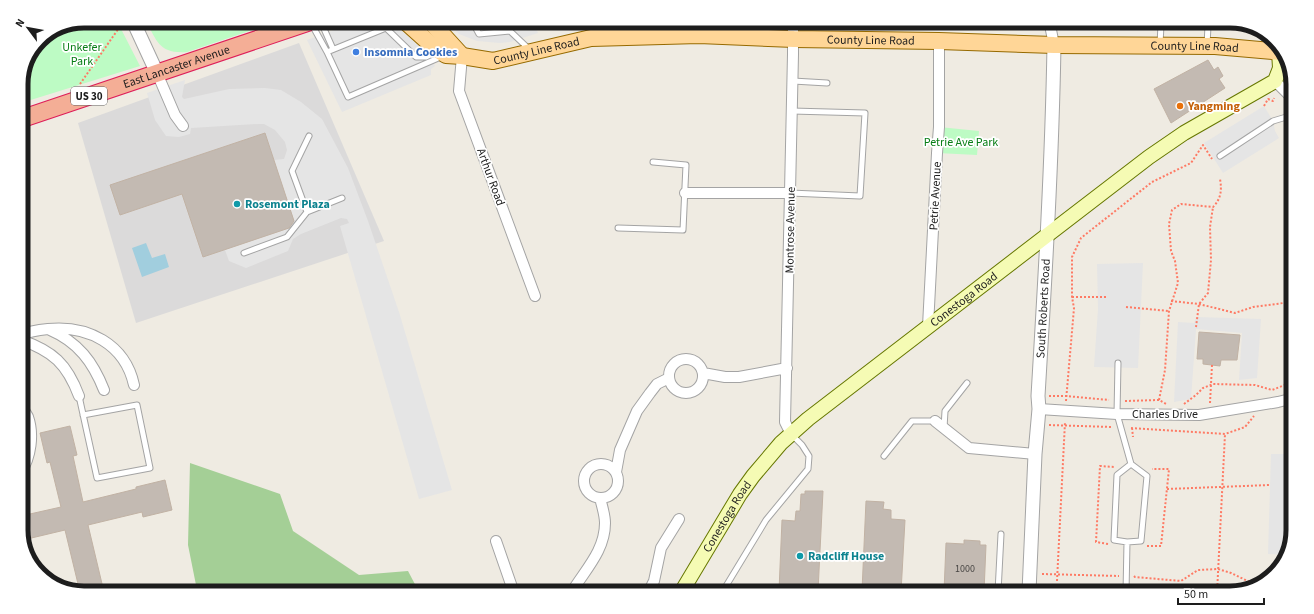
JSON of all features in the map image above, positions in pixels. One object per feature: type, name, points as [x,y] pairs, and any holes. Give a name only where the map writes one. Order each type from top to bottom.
[{"type":"highway","name":"East Lancaster Avenue","points":[[28,116],[157,73],[281,28]]},
{"type":"main road","points":[[413,28],[442,53]]},
{"type":"main road","points":[[436,28],[462,56]]},
{"type":"main road","name":"County Line Road","points":[[442,53],[494,61],[628,30],[699,29],[793,32],[939,41],[1054,45],[1207,46],[1274,50]]},
{"type":"main road","points":[[1275,81],[1280,68],[1280,58]]},
{"type":"main road","name":"Conestoga Road","points":[[685,586],[752,476],[774,450],[808,419],[1149,157],[1184,133],[1275,81]]},
{"type":"street","points":[[135,28],[175,115],[182,126]]},
{"type":"street","name":"South Roberts Road","points":[[1029,586],[1035,454],[1039,409],[1038,396],[1048,234],[1054,45],[1051,28]]},
{"type":"street","name":"Montrose Avenue","points":[[791,434],[785,422],[793,32]]},
{"type":"street","name":"Petrie Avenue","points":[[928,326],[936,153],[939,127],[939,41]]},
{"type":"street","name":"Arthur Road","points":[[462,56],[459,91],[535,296]]},
{"type":"street","points":[[1275,81],[1286,92]]},
{"type":"street","points":[[685,193],[790,193]]},
{"type":"street","points":[[28,332],[69,328],[90,333],[115,349],[132,374],[134,386]]},
{"type":"street","points":[[46,329],[62,335],[76,346],[87,358],[104,390]]},
{"type":"street","points":[[28,342],[35,345],[61,362],[69,372],[79,396]]},
{"type":"street","points":[[684,358],[697,362],[703,373],[703,380],[700,386],[695,391],[688,393],[676,390],[671,384],[669,378],[669,371],[672,365],[684,358]]},
{"type":"street","points":[[703,373],[725,377],[739,377],[787,368]]},
{"type":"street","points":[[616,472],[620,450],[637,411],[658,384],[669,378]]},
{"type":"street","name":"Charles Drive","points":[[1039,409],[1116,414],[1199,414],[1286,400]]},
{"type":"street","points":[[28,417],[31,440],[28,456]]},
{"type":"street","points":[[935,421],[969,448],[1035,454]]},
{"type":"street","points":[[598,464],[605,464],[616,472],[618,485],[610,496],[604,499],[597,498],[591,496],[586,491],[584,478],[587,471],[592,467],[598,464]]},
{"type":"street","points":[[576,586],[594,560],[601,544],[605,523],[600,498]]},
{"type":"street","points":[[652,586],[654,581],[661,548],[679,518]]},
{"type":"street","points":[[496,540],[512,586]]},
{"type":"lane","points":[[313,28],[327,52],[348,96],[442,53]]},
{"type":"lane","points":[[324,28],[333,49]]},
{"type":"lane","points":[[327,52],[386,28],[416,57],[426,57],[442,53]]},
{"type":"lane","points":[[476,28],[479,34],[510,31],[532,52]]},
{"type":"lane","points":[[1160,46],[1161,28]]},
{"type":"lane","points":[[1207,46],[1208,28]]},
{"type":"lane","points":[[793,81],[827,83]]},
{"type":"lane","points":[[790,193],[860,196],[865,113],[792,111]]},
{"type":"lane","points":[[1220,156],[1273,121],[1286,117]]},
{"type":"lane","points":[[307,212],[292,171],[309,136]]},
{"type":"lane","points":[[618,228],[683,230],[686,165],[653,162]]},
{"type":"lane","points":[[244,253],[287,237],[307,212],[342,198]]},
{"type":"lane","points":[[1118,363],[1116,414],[1131,464],[1147,476],[1141,541],[1127,542],[1114,540],[1115,504],[1117,475],[1131,464]]},
{"type":"lane","points":[[944,428],[945,411],[967,383]]},
{"type":"lane","points":[[79,396],[83,415],[97,478],[150,468],[137,405],[83,415]]},
{"type":"lane","points":[[884,456],[912,421],[935,421]]},
{"type":"lane","points":[[726,586],[766,520],[808,469],[809,456],[802,445],[791,434]]},
{"type":"lane","points":[[998,586],[1001,534]]},
{"type":"lane","points":[[1126,586],[1127,542]]},
{"type":"path","points":[[86,84],[79,86],[119,28]]},
{"type":"path","points":[[122,28],[124,32]]},
{"type":"path","points":[[1264,106],[1268,99],[1273,101],[1274,98]]},
{"type":"path","points":[[1057,586],[1066,396],[1074,308],[1072,297],[1072,257],[1080,238],[1152,182],[1191,163],[1203,145],[1214,161],[1220,156]]},
{"type":"path","points":[[1196,326],[1199,304],[1208,293],[1211,260],[1210,227],[1213,207],[1220,201],[1222,187],[1220,180]]},
{"type":"path","points":[[1159,400],[1165,370],[1169,311],[1178,282],[1175,261],[1171,251],[1169,224],[1172,210],[1181,204],[1213,207]]},
{"type":"path","points":[[1072,297],[1108,297]]},
{"type":"path","points":[[1171,301],[1199,304],[1218,310],[1235,313],[1253,307],[1286,303]]},
{"type":"path","points":[[1126,307],[1169,311]]},
{"type":"path","points":[[1209,413],[1212,365]]},
{"type":"path","points":[[1184,404],[1203,388],[1213,384],[1255,385],[1272,390],[1286,383]]},
{"type":"path","points":[[1038,396],[1066,396],[1117,401],[1159,400],[1169,405]]},
{"type":"path","points":[[1038,425],[1110,426],[1121,429],[1132,428],[1224,434],[1245,427],[1256,414]]},
{"type":"path","points":[[1110,426],[1113,433]]},
{"type":"path","points":[[1132,428],[1134,441]]},
{"type":"path","points":[[1217,586],[1224,434]]},
{"type":"path","points":[[1111,544],[1096,542],[1100,466],[1115,467],[1118,464]]},
{"type":"path","points":[[1141,546],[1161,546],[1169,469],[1152,470],[1148,465]]},
{"type":"path","points":[[1167,489],[1270,485]]},
{"type":"path","points":[[1133,569],[1134,577],[1181,581],[1198,570],[1218,569],[1231,573],[1250,582]]},
{"type":"path","points":[[1030,574],[1122,576]]},
{"type":"shaded area","points":[[340,28],[398,28],[427,52],[435,66],[431,69],[431,75],[342,112],[307,40]]},
{"type":"shaded area","points":[[452,28],[536,28],[538,33],[510,42],[500,43],[477,41],[459,34]]},
{"type":"shaded area","points":[[299,43],[384,241],[136,323],[78,123]]},
{"type":"shaded area","points":[[185,80],[182,97],[184,99],[229,89],[265,88],[281,90],[301,102],[322,119],[348,168],[368,221],[399,312],[452,490],[419,499],[340,226],[349,223],[347,219],[341,218],[301,234],[293,239],[288,251],[246,268],[229,261],[225,250],[296,226],[274,160],[284,159],[287,150],[285,142],[275,130],[264,124],[191,128],[190,134],[179,137],[166,136],[155,120],[147,93]]},
{"type":"shaded area","points":[[1264,106],[1273,121],[1275,131],[1279,138],[1223,173],[1204,143]]},
{"type":"shaded area","points":[[1143,263],[1138,368],[1094,367],[1098,309],[1097,264]]},
{"type":"shaded area","points":[[1196,317],[1261,319],[1257,378],[1239,380],[1242,333],[1196,329],[1191,399],[1174,402],[1178,322],[1194,323]]},
{"type":"shaded area","points":[[1271,454],[1286,454],[1285,541],[1281,555],[1268,554]]},
{"type":"green space","name":"Unkefer Park","points":[[77,28],[121,28],[140,66],[28,101],[28,80],[30,69],[40,50],[42,48],[48,48],[48,41],[56,35]]},
{"type":"green space","points":[[150,28],[258,28],[187,52],[178,52],[165,49],[153,35]]},
{"type":"green space","name":"Petrie Ave Park","points":[[939,127],[979,131],[977,155],[937,153]]},
{"type":"green space","points":[[190,463],[280,494],[293,531],[359,575],[408,571],[416,586],[195,586],[188,545]]},
{"type":"water","points":[[146,243],[152,258],[165,254],[169,267],[142,277],[132,248]]},
{"type":"building","name":"Yangming","points":[[1208,60],[1214,70],[1218,67],[1223,76],[1219,79],[1225,88],[1171,123],[1154,89]]},
{"type":"building","name":"Rosemont Plaza","points":[[265,133],[294,221],[289,228],[203,257],[182,194],[120,215],[110,185]]},
{"type":"building","points":[[1199,332],[1240,335],[1237,360],[1221,360],[1220,366],[1203,364],[1203,359],[1197,359]]},
{"type":"building","points":[[70,426],[77,455],[73,456],[83,502],[165,480],[172,510],[143,517],[142,512],[88,525],[103,586],[78,585],[65,530],[29,539],[28,514],[61,507],[50,462],[47,463],[40,433]]},
{"type":"building","name":"Radcliff House","points":[[805,491],[823,491],[818,586],[779,586],[782,520],[795,521],[796,511],[800,511],[801,494],[805,494]]},
{"type":"building","name":"Radcliff House","points":[[866,501],[884,502],[883,509],[891,510],[891,519],[905,520],[901,586],[862,586]]},
{"type":"building","points":[[964,540],[980,541],[980,545],[986,545],[984,586],[944,586],[946,543],[964,544]]},
{"type":"place","name":"Insomnia Cookies","points":[[356,52]]},
{"type":"place","name":"Yangming","points":[[1180,106]]},
{"type":"place","name":"Rosemont Plaza","points":[[237,204]]},
{"type":"place","name":"Radcliff House","points":[[800,556]]}]
